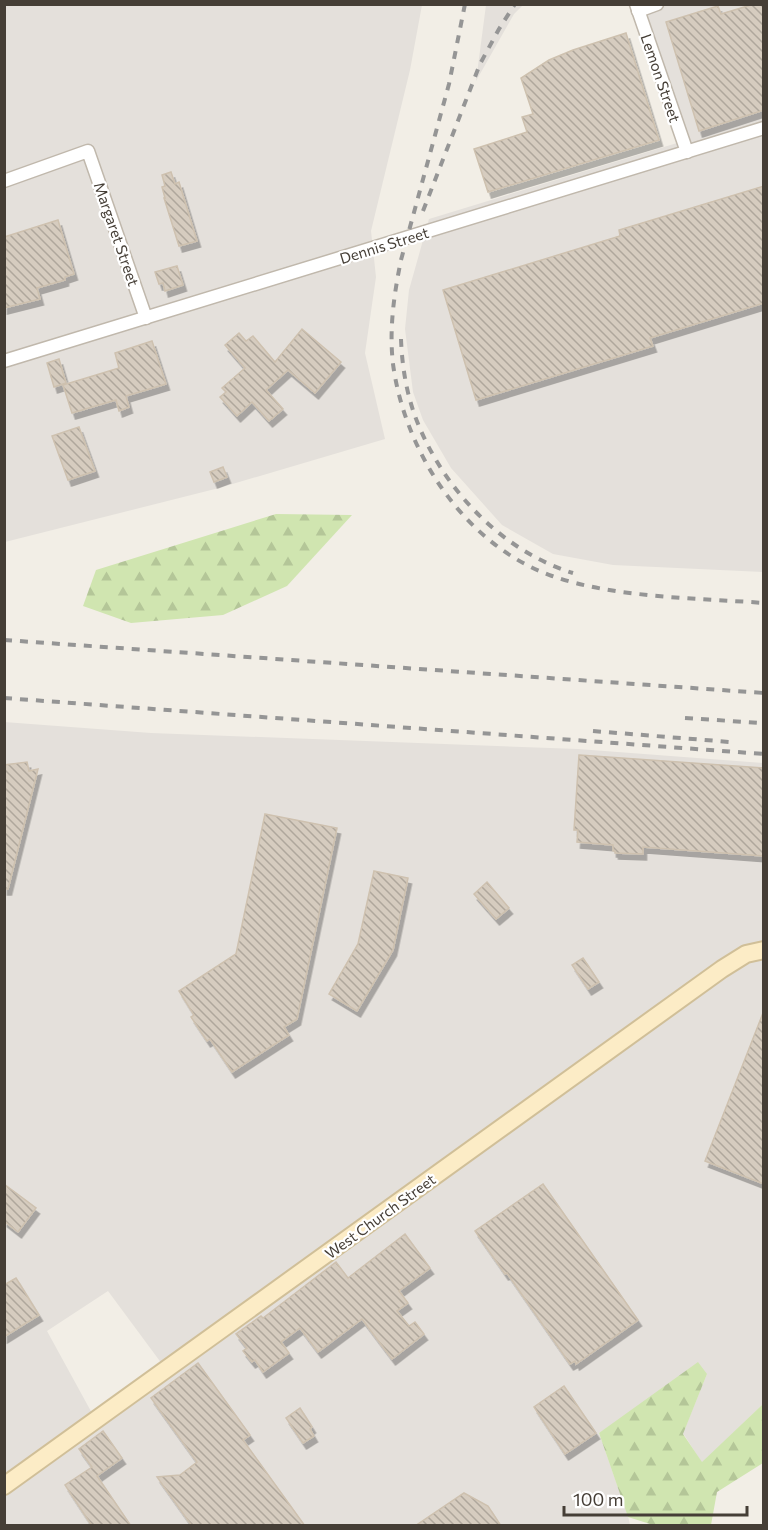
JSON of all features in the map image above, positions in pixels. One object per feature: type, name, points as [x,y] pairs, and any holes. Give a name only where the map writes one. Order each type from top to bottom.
[{"type":"street","points":[[637,8],[657,4]]},
{"type":"street","name":"Lemon Street","points":[[637,8],[687,152]]},
{"type":"street","name":"Dennis Street","points":[[4,361],[764,128]]},
{"type":"street","name":"Margaret Street","points":[[4,181],[88,151],[146,318]]},
{"type":"street","name":"West Church Street","points":[[4,1486],[722,969],[746,954],[760,950]]},
{"type":"shaded area","points":[[5,5],[422,5],[410,70],[371,231],[376,277],[365,353],[385,439],[219,488],[5,542]]},
{"type":"shaded area","points":[[486,5],[523,5],[514,14],[476,81]]},
{"type":"shaded area","points":[[630,5],[763,5],[763,572],[613,565],[553,554],[502,525],[451,468],[423,420],[413,392],[405,329],[409,290],[429,219],[677,143]]},
{"type":"shaded area","points":[[4,722],[151,733],[578,749],[763,763],[763,943],[752,944],[732,953],[162,1364],[108,1291],[47,1331],[93,1415],[5,1478]]},
{"type":"shaded area","points":[[763,959],[763,1404],[702,1463],[683,1433],[707,1374],[599,1433],[630,1525],[5,1526],[4,1496],[730,971],[747,962]]},
{"type":"green space","points":[[276,514],[352,515],[287,586],[223,615],[131,623],[83,606],[96,570]]},
{"type":"green space","points":[[698,1362],[707,1374],[683,1434],[702,1462],[763,1404],[763,1463],[717,1492],[711,1525],[650,1525],[628,1517],[599,1433]]},
{"type":"building","points":[[754,4],[764,4],[764,110],[699,131],[666,22],[718,6],[721,14]]},
{"type":"building","points":[[626,33],[659,140],[488,192],[474,149],[527,132],[522,117],[533,114],[521,78],[549,60]]},
{"type":"building","points":[[171,172],[175,184],[179,182],[197,241],[179,246],[162,187],[165,186],[162,175]]},
{"type":"building","points":[[764,186],[764,303],[650,338],[653,346],[476,400],[443,290],[620,236],[619,230]]},
{"type":"building","points":[[58,220],[74,274],[65,277],[65,280],[37,288],[40,299],[4,308],[4,237]]},
{"type":"building","points":[[177,266],[183,285],[165,291],[163,283],[159,284],[155,272]]},
{"type":"building","points":[[302,329],[341,362],[315,393],[288,370],[266,390],[283,409],[269,421],[252,402],[237,416],[220,397],[226,392],[222,388],[245,368],[225,345],[239,333],[246,341],[253,336],[275,362]]},
{"type":"building","points":[[152,341],[166,384],[126,396],[129,407],[119,411],[116,400],[72,413],[63,385],[119,368],[115,353]]},
{"type":"building","points":[[59,359],[66,383],[54,387],[47,363]]},
{"type":"building","points":[[79,427],[95,471],[68,480],[52,436]]},
{"type":"building","points":[[223,467],[227,477],[214,482],[210,472]]},
{"type":"building","points":[[579,755],[764,768],[764,856],[643,847],[643,854],[615,853],[613,845],[577,842],[578,830],[574,830]]},
{"type":"building","points":[[27,762],[29,771],[38,769],[8,889],[4,889],[4,765]]},
{"type":"building","points":[[265,814],[337,828],[297,1019],[284,1027],[289,1035],[232,1072],[210,1039],[207,1041],[191,1017],[194,1015],[179,991],[236,954]]},
{"type":"building","points":[[374,871],[408,878],[393,950],[357,1011],[329,994],[358,944]]},
{"type":"building","points":[[487,882],[509,908],[496,919],[474,894]]},
{"type":"building","points":[[583,958],[599,982],[588,989],[572,965]]},
{"type":"building","points":[[764,1013],[764,1184],[705,1161]]},
{"type":"building","points":[[4,1184],[36,1208],[18,1232],[4,1221]]},
{"type":"building","points":[[543,1184],[638,1320],[576,1364],[575,1361],[570,1364],[475,1231]]},
{"type":"building","points":[[405,1234],[430,1268],[399,1291],[408,1303],[397,1311],[409,1326],[415,1322],[424,1334],[392,1359],[362,1319],[318,1352],[300,1328],[281,1342],[289,1353],[263,1372],[255,1360],[252,1362],[243,1351],[247,1348],[236,1334],[261,1316],[263,1318],[336,1262],[348,1278]]},
{"type":"building","points":[[16,1278],[39,1315],[4,1337],[4,1285]]},
{"type":"building","points":[[198,1363],[250,1435],[243,1440],[305,1526],[192,1526],[157,1477],[180,1475],[197,1462],[151,1398]]},
{"type":"building","points":[[564,1386],[596,1433],[565,1454],[534,1407]]},
{"type":"building","points":[[300,1408],[312,1427],[310,1429],[314,1436],[303,1443],[286,1418]]},
{"type":"building","points":[[103,1431],[122,1458],[97,1476],[131,1526],[92,1526],[65,1485],[92,1467],[79,1449]]},
{"type":"building","points":[[464,1493],[488,1506],[501,1526],[415,1526]]},
{"type":"railway","points":[[465,4],[449,84],[401,260],[393,312],[393,364],[400,397],[411,430],[426,462],[444,492],[467,519],[492,542],[521,562],[552,576],[602,589],[629,593],[764,603]]},
{"type":"railway","points":[[423,211],[480,64],[515,4]]},
{"type":"railway","points":[[401,339],[405,378],[415,416],[426,442],[457,491],[498,532],[522,549],[547,563],[573,573]]},
{"type":"railway","points":[[4,640],[764,693]]},
{"type":"railway","points":[[4,698],[764,754]]},
{"type":"railway","points":[[685,718],[761,723]]},
{"type":"railway","points":[[593,731],[730,742]]}]
